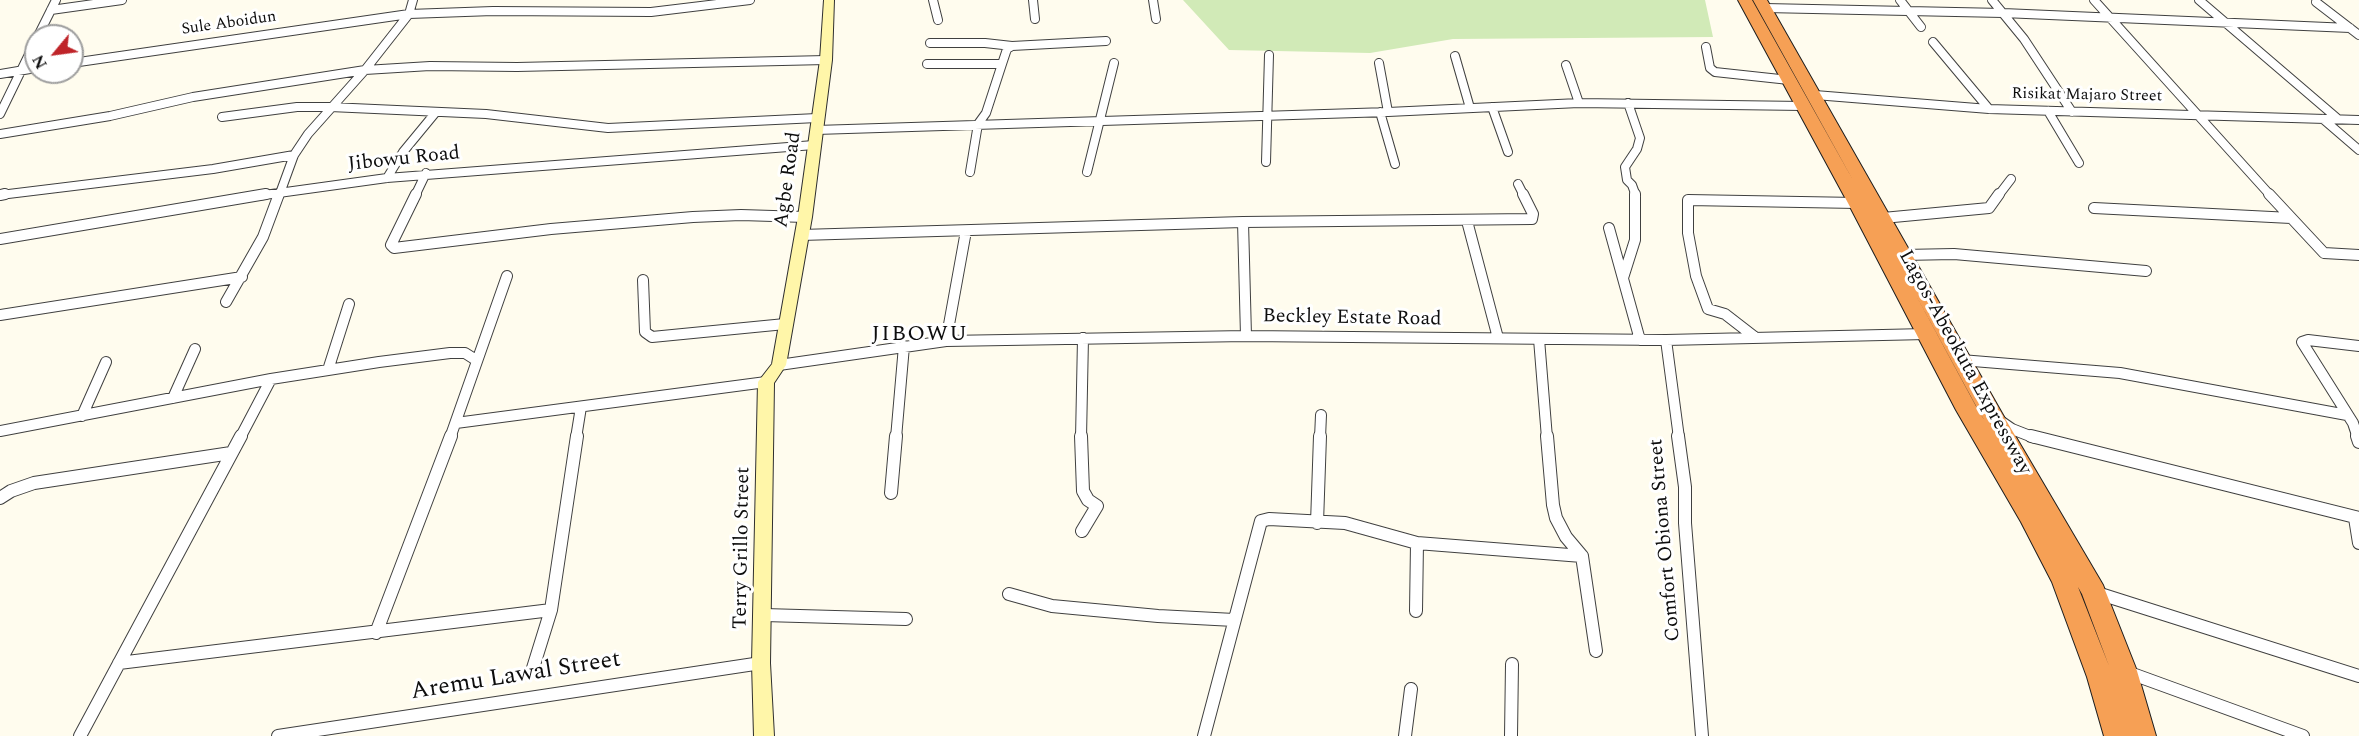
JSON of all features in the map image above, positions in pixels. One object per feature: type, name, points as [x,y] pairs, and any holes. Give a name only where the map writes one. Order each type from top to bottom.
[{"type":"highway","name":"Lagos-Abeokuta Expressway","points":[[1745,0],[1789,80],[1809,100],[1883,218],[1992,415],[2094,592],[2124,670],[2142,736]]},
{"type":"highway","name":"Lagos-Abeokuta Expressway","points":[[1763,4],[1857,203],[1967,410],[2031,519],[2064,582],[2100,677],[2118,736]]},
{"type":"street","points":[[44,24],[56,0]]},
{"type":"street","points":[[51,10],[122,0]]},
{"type":"street","points":[[226,302],[263,237],[294,155],[330,107],[365,70],[409,14],[413,0]]},
{"type":"street","name":"Sule Aboidun","points":[[84,61],[409,14],[493,11],[651,12],[750,0]]},
{"type":"street","name":"Agbe Road","points":[[779,365],[805,217],[826,60],[829,0]]},
{"type":"street","points":[[933,0],[938,20]]},
{"type":"street","points":[[1033,0],[1035,19]]},
{"type":"street","points":[[1153,0],[1156,19]]},
{"type":"street","points":[[1900,0],[1921,27]]},
{"type":"street","points":[[1992,0],[2024,39],[2072,112]]},
{"type":"street","points":[[2094,0],[2324,253],[2359,255]]},
{"type":"street","points":[[2199,0],[2338,119]]},
{"type":"street","points":[[2316,2],[2359,35]]},
{"type":"street","points":[[1763,4],[2350,28]]},
{"type":"street","points":[[930,43],[985,43],[1011,46],[1106,42]]},
{"type":"street","points":[[1933,42],[1989,109]]},
{"type":"street","points":[[970,172],[978,124],[986,113],[1006,49],[1011,46]]},
{"type":"street","points":[[1706,47],[1710,68],[1715,72],[1789,80]]},
{"type":"street","points":[[1266,162],[1269,55]]},
{"type":"street","points":[[1455,56],[1470,108]]},
{"type":"street","points":[[0,134],[110,116],[193,97],[365,70],[430,66],[517,67],[826,60]]},
{"type":"street","points":[[1087,172],[1114,63]]},
{"type":"street","points":[[1379,63],[1384,112],[1395,164]]},
{"type":"street","points":[[0,114],[24,64]]},
{"type":"street","points":[[927,64],[1002,64]]},
{"type":"street","points":[[1566,65],[1579,104]]},
{"type":"street","points":[[0,74],[24,70]]},
{"type":"street","name":"Risikat Majaro Street","points":[[222,117],[297,107],[394,108],[486,114],[608,128],[978,124],[1579,104],[1809,100],[1989,109],[2359,120]]},
{"type":"street","points":[[1623,278],[1635,240],[1636,197],[1632,185],[1627,180],[1625,167],[1637,149],[1640,138],[1628,103]]},
{"type":"street","points":[[1492,107],[1508,152]]},
{"type":"street","points":[[2048,111],[2079,163]]},
{"type":"street","points":[[387,178],[403,152],[436,112]]},
{"type":"street","points":[[2323,119],[2359,150]]},
{"type":"street","name":"Jibowu Road","points":[[0,239],[280,192],[426,173],[814,146]]},
{"type":"street","points":[[0,195],[213,169],[294,155]]},
{"type":"street","points":[[426,173],[391,245],[394,248],[551,229],[693,218],[741,215],[805,217]]},
{"type":"street","points":[[1883,218],[1989,208],[2011,179]]},
{"type":"street","points":[[801,235],[1243,222],[1532,219],[1533,214],[1518,184]]},
{"type":"street","points":[[1756,338],[1725,314],[1708,309],[1696,276],[1688,233],[1688,200],[1857,203]]},
{"type":"street","points":[[2094,208],[2291,218]]},
{"type":"street","points":[[1467,221],[1498,338]]},
{"type":"street","points":[[1243,222],[1246,336]]},
{"type":"street","points":[[1609,228],[1640,340]]},
{"type":"street","points":[[946,341],[966,231]]},
{"type":"street","points":[[1903,255],[1985,256],[2146,271]]},
{"type":"street","points":[[376,633],[456,423],[507,276]]},
{"type":"street","points":[[0,315],[242,277]]},
{"type":"street","points":[[643,280],[645,332],[652,337],[785,324]]},
{"type":"street","points":[[328,370],[349,304]]},
{"type":"street","name":"Beckley Estate Road","points":[[779,365],[946,341],[1246,336],[1666,340],[1926,334]]},
{"type":"street","points":[[1082,531],[1097,506],[1088,500],[1083,491],[1080,425],[1083,338]]},
{"type":"street","points":[[1539,339],[1553,506],[1556,518],[1566,537],[1582,556],[1596,651]]},
{"type":"street","name":"Comfort Obiona Street","points":[[1666,340],[1685,487],[1685,523],[1702,736]]},
{"type":"street","points":[[2359,346],[2308,340],[2302,342],[2304,349],[2353,420],[2359,442]]},
{"type":"street","points":[[891,493],[904,346]]},
{"type":"street","points":[[173,398],[195,349]]},
{"type":"street","points":[[0,431],[328,370],[450,353],[465,353],[477,360]]},
{"type":"street","points":[[1961,360],[2120,373],[2353,420]]},
{"type":"street","points":[[82,416],[106,362]]},
{"type":"street","points":[[456,423],[766,382],[779,365]]},
{"type":"street","points":[[80,736],[271,379]]},
{"type":"street","name":"Terry Grillo Street","points":[[764,736],[761,663],[764,615],[766,382]]},
{"type":"street","points":[[533,668],[551,610],[581,407]]},
{"type":"street","points":[[1967,410],[1992,415],[2012,429],[2036,438],[2357,518],[2359,543]]},
{"type":"street","points":[[1317,523],[1321,416]]},
{"type":"street","points":[[0,498],[11,490],[34,483],[231,453]]},
{"type":"street","points":[[1203,736],[1257,526],[1261,521],[1269,519],[1345,523],[1417,543],[1582,556]]},
{"type":"street","points":[[1416,611],[1417,543]]},
{"type":"street","points":[[2094,592],[2359,676]]},
{"type":"street","points":[[1009,594],[1052,606],[1158,616],[1234,620]]},
{"type":"street","points":[[119,663],[551,610]]},
{"type":"street","points":[[764,615],[906,619]]},
{"type":"street","name":"Aremu Lawal Street","points":[[278,736],[761,663]]},
{"type":"street","points":[[1511,736],[1512,664]]},
{"type":"street","points":[[2124,670],[2303,736]]},
{"type":"street","points":[[1405,736],[1411,688]]},
{"type":"green space","points":[[1183,0],[1705,0],[1713,37],[1453,39],[1370,53],[1229,50]]},
{"type":"district","name":"JIBOWU","points":[[920,336]]}]
